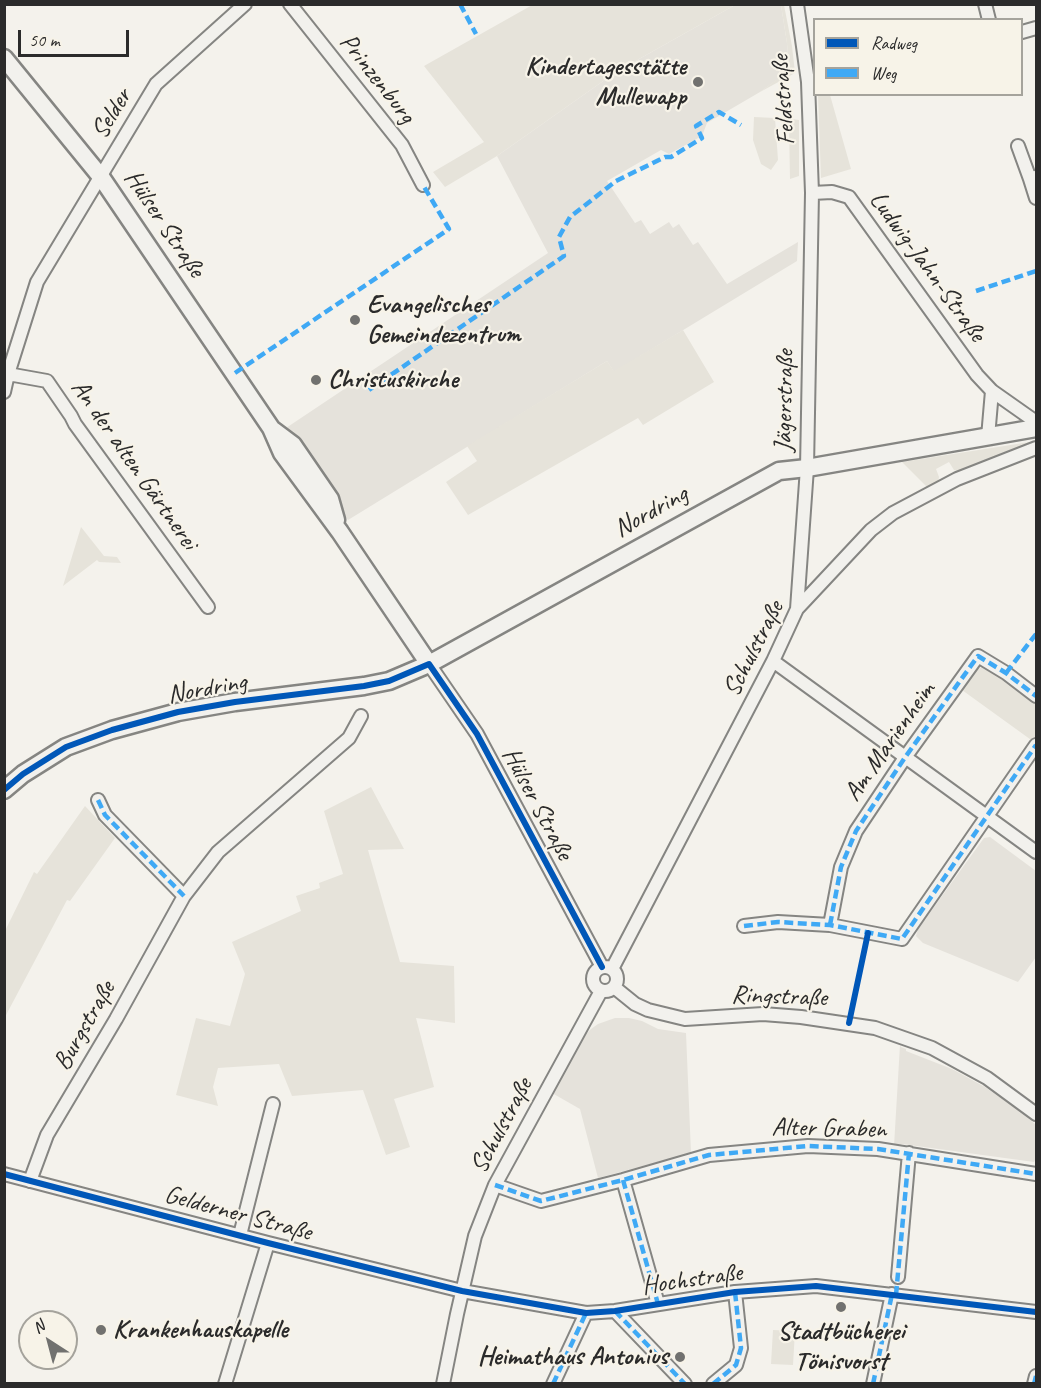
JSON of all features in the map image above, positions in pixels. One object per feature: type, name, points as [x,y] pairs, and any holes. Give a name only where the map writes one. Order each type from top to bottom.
[{"type":"main road","name":"Hülser Straße","points":[[4,58],[101,177],[271,428],[293,445],[330,499],[340,532],[429,664]]},
{"type":"main road","name":"Nordring","points":[[4,790],[23,774],[66,747],[112,730],[201,708],[389,681],[429,664],[779,471],[1036,428]]},
{"type":"street","name":"Selder","points":[[4,392],[37,282],[156,84],[245,4]]},
{"type":"street","name":"Prinzenburg","points":[[290,4],[402,146],[423,185]]},
{"type":"street","name":"Feldstraße","points":[[797,4],[808,82],[812,193]]},
{"type":"street","points":[[1018,146],[1033,178],[1036,198]]},
{"type":"street","name":"Ludwig-Jahn-Straße","points":[[812,193],[832,192],[849,197],[977,375],[992,392],[1036,422]]},
{"type":"street","name":"Jägerstraße","points":[[797,609],[807,468],[812,193]]},
{"type":"street","name":"An der alten Gärtnerei","points":[[8,374],[47,381],[75,424],[208,607]]},
{"type":"street","points":[[988,436],[992,392]]},
{"type":"street","name":"Schulstraße","points":[[607,968],[773,661],[797,609],[871,530],[893,513],[957,479],[1036,448]]},
{"type":"street","name":"Am Marienheim","points":[[830,925],[841,867],[856,831],[906,756],[978,657],[1006,673],[1036,696]]},
{"type":"street","points":[[773,661],[1036,852]]},
{"type":"street","name":"Hülser Straße","points":[[429,664],[477,734],[607,968]]},
{"type":"street","name":"Burgstraße","points":[[30,1180],[47,1135],[116,1019],[184,896],[218,852],[349,738],[361,716]]},
{"type":"street","points":[[744,926],[778,922],[830,925],[902,939],[1036,745]]},
{"type":"street","points":[[98,800],[105,815],[184,896]]},
{"type":"street","points":[[607,968],[615,972],[617,980],[607,989],[595,986],[592,978],[596,971],[607,968]]},
{"type":"street","name":"Schulstraße","points":[[444,1383],[475,1236],[495,1185],[607,989]]},
{"type":"street","name":"Ringstraße","points":[[607,989],[641,1007],[685,1019],[763,1014],[875,1028],[932,1048],[987,1078],[1036,1114]]},
{"type":"street","points":[[240,1235],[273,1104]]},
{"type":"street","name":"Alter Graben","points":[[495,1185],[541,1201],[709,1155],[808,1146],[878,1149],[1036,1174]]},
{"type":"street","points":[[873,1383],[896,1287],[909,1153]]},
{"type":"street","name":"Gelderner Straße","points":[[4,1174],[462,1291]]},
{"type":"street","points":[[623,1180],[658,1304]]},
{"type":"street","points":[[225,1383],[268,1243]]},
{"type":"street","name":"Hochstraße","points":[[462,1291],[586,1313],[615,1311],[735,1292],[816,1286],[896,1287],[1036,1312]]},
{"type":"street","points":[[713,1383],[736,1365],[741,1348],[735,1292]]},
{"type":"street","points":[[615,1311],[685,1383]]},
{"type":"street","points":[[553,1383],[586,1313]]},
{"type":"street","points":[[1034,1383],[1036,1376]]},
{"type":"shaded area","points":[[534,4],[735,5],[616,72],[497,156],[445,187],[433,172],[484,142],[424,66]]},
{"type":"shaded area","points":[[735,5],[781,5],[789,71],[760,92],[707,123],[702,136],[669,154],[661,150],[607,181],[635,223],[641,220],[650,234],[669,222],[673,228],[679,224],[693,245],[698,242],[727,284],[798,242],[797,261],[614,372],[607,361],[348,520],[286,428],[548,253],[497,156],[616,72]]},
{"type":"shaded area","points":[[781,5],[784,5],[795,73],[760,92],[789,70]]},
{"type":"shaded area","points":[[818,96],[830,96],[851,169],[821,178]]},
{"type":"shaded area","points":[[754,117],[775,118],[778,160],[771,170],[761,164],[753,140]]},
{"type":"shaded area","points":[[792,119],[799,120],[799,176],[790,179],[789,125]]},
{"type":"shaded area","points":[[683,330],[714,382],[643,425],[638,418],[468,515],[446,482],[477,461],[467,446],[607,361],[614,371]]},
{"type":"shaded area","points":[[1036,441],[1036,443],[962,472],[954,470],[949,462],[936,469],[939,477],[938,483],[928,488],[902,462]]},
{"type":"shaded area","points":[[81,527],[104,556],[117,557],[121,563],[97,560],[63,586]]},
{"type":"shaded area","points":[[982,667],[1036,703],[1034,742],[962,690],[976,670]]},
{"type":"shaded area","points":[[371,787],[404,849],[368,850],[400,962],[454,966],[455,1023],[416,1018],[434,1087],[394,1099],[410,1147],[386,1155],[363,1090],[292,1096],[279,1064],[218,1068],[213,1087],[218,1106],[176,1095],[196,1018],[230,1026],[245,974],[232,942],[301,911],[296,896],[320,888],[319,883],[343,874],[324,811]]},
{"type":"shaded area","points":[[85,806],[115,838],[70,901],[67,900],[5,1017],[5,931],[34,872],[37,874]]},
{"type":"shaded area","points":[[990,837],[1036,871],[1036,957],[1018,982],[923,943],[916,936],[918,929],[984,838]]},
{"type":"shaded area","points":[[615,1018],[629,1018],[642,1021],[658,1029],[686,1033],[691,1153],[598,1178],[580,1109],[552,1093],[581,1039],[598,1024]]},
{"type":"shaded area","points":[[900,1045],[906,1051],[952,1069],[985,1087],[1020,1111],[1036,1125],[1036,1159],[1034,1162],[902,1144],[894,1146]]},
{"type":"shaded area","points":[[773,1330],[795,1331],[793,1365],[771,1364]]},
{"type":"marked path","points":[[460,4],[476,34]]},
{"type":"marked path","points":[[369,390],[564,256],[559,237],[570,217],[616,181],[665,157],[671,157],[702,138],[696,126],[719,112],[741,125]]},
{"type":"marked path","points":[[235,373],[449,229],[423,185]]},
{"type":"marked path","points":[[976,291],[1036,271]]},
{"type":"marked path","points":[[1006,673],[1036,634]]},
{"type":"marked path","points":[[830,925],[841,867],[856,831],[906,756],[978,656],[1006,673],[1036,696]]},
{"type":"marked path","points":[[744,926],[778,922],[830,925],[902,939],[1036,745]]},
{"type":"marked path","points":[[98,800],[105,815],[184,896]]},
{"type":"marked path","points":[[495,1185],[541,1201],[709,1155],[808,1146],[878,1149],[1036,1174]]},
{"type":"marked path","points":[[896,1295],[909,1153]]},
{"type":"marked path","points":[[623,1180],[658,1304]]},
{"type":"marked path","points":[[713,1384],[736,1365],[741,1348],[735,1292]]},
{"type":"marked path","points":[[873,1384],[892,1294]]},
{"type":"marked path","points":[[615,1311],[685,1384]]},
{"type":"marked path","points":[[553,1384],[586,1313]]},
{"type":"marked path","points":[[1034,1384],[1036,1376]]},
{"type":"cycle path","points":[[4,790],[23,774],[66,747],[112,730],[178,712],[389,681],[429,664],[477,734],[602,967]]},
{"type":"cycle path","points":[[849,1023],[868,933]]},
{"type":"cycle path","points":[[4,1174],[462,1291],[586,1313],[615,1311],[735,1292],[816,1286],[1036,1312]]},
{"type":"place","name":"Kindertagesstätte Mullewapp","points":[[698,82]]},
{"type":"place","name":"Evangelisches Gemeindezentrum","points":[[355,320]]},
{"type":"place","name":"Christuskirche","points":[[316,380]]},
{"type":"place","name":"Stadtbücherei Tönisvorst","points":[[841,1307]]},
{"type":"place","name":"Krankenhauskapelle","points":[[101,1330]]},
{"type":"place","name":"Heimathaus Antonius","points":[[680,1357]]}]
